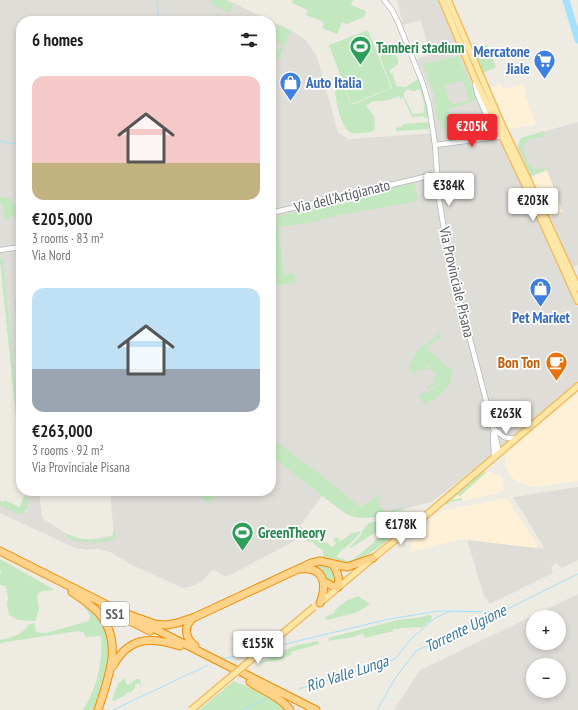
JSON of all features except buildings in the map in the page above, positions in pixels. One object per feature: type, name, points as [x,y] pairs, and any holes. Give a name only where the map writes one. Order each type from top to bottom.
[{"type":"highway","name":"SS1","points":[[0,551],[211,657],[232,670],[180,646],[0,556]]},
{"type":"highway","points":[[124,613],[147,622],[161,625],[177,623],[316,561],[324,561],[343,567],[351,566],[373,558]]},
{"type":"highway","points":[[323,581],[332,586],[338,587],[338,573],[334,565]]},
{"type":"highway","points":[[298,569],[305,568],[313,570],[318,573],[323,581],[324,591],[317,605]]},
{"type":"highway","points":[[72,592],[96,610],[107,626],[113,646],[113,657],[110,673],[98,710]]},
{"type":"highway","points":[[195,616],[187,626],[187,636],[193,645],[211,657]]},
{"type":"highway","points":[[110,673],[121,654],[127,648],[136,643],[152,640],[180,646]]},
{"type":"highway","points":[[290,710],[284,703],[260,689],[241,675],[316,710]]},
{"type":"highway","points":[[250,682],[307,710]]},
{"type":"main road","points":[[442,0],[474,79],[531,186],[578,288]]},
{"type":"main road","points":[[448,0],[504,136],[578,301]]},
{"type":"main road","points":[[191,710],[418,522],[578,386]]},
{"type":"street","name":"Via Provinciale Pisana","points":[[384,0],[392,10],[398,22],[423,84],[429,105],[435,145],[440,203],[448,254],[498,446],[495,456]]},
{"type":"street","points":[[474,79],[477,93],[491,125],[488,134],[480,139]]},
{"type":"street","points":[[435,145],[504,136]]},
{"type":"street","name":"Via dell'Artigianato","points":[[276,212],[437,174]]},
{"type":"street","points":[[0,250],[16,248]]},
{"type":"street","name":"Via Provinciale Pisana","points":[[493,428],[493,447],[495,456]]},
{"type":"street","name":"Via Provinciale Pisana","points":[[493,428],[503,449]]},
{"type":"street","points":[[493,428],[504,438],[515,439]]},
{"type":"street","name":"Via Provinciale Pisana","points":[[486,463],[493,447]]},
{"type":"shaded area","points":[[0,0],[227,0],[261,16],[16,16],[16,408],[0,263]]},
{"type":"shaded area","points":[[397,0],[439,0],[444,16],[578,308],[578,382],[457,483],[431,502],[369,518],[349,515],[322,496],[300,526],[310,533],[226,577],[213,569],[203,580],[195,585],[183,588],[132,565],[110,552],[97,549],[87,550],[75,548],[0,513],[0,500],[27,513],[25,496],[40,496],[42,518],[73,538],[84,541],[114,535],[110,496],[276,496],[276,23],[306,40],[317,57],[338,132],[348,139],[436,133],[431,95],[417,59],[430,54],[421,20],[403,25]]},
{"type":"shaded area","points":[[501,84],[503,89],[523,84],[527,101],[536,124],[511,129],[505,124],[489,88]]},
{"type":"shaded area","points":[[578,122],[578,265],[572,268],[549,218],[563,212],[547,170],[531,177],[517,147],[521,138]]},
{"type":"shaded area","points":[[547,170],[563,212],[549,218],[531,177]]},
{"type":"shaded area","points":[[578,390],[578,481],[534,487],[514,480],[505,467],[505,458],[508,449]]},
{"type":"shaded area","points":[[487,471],[501,476],[504,487],[502,492],[463,501],[462,499],[449,502]]},
{"type":"shaded area","points":[[578,487],[578,560],[562,568],[556,563],[551,567],[553,573],[490,604],[484,596],[467,540],[545,549],[513,497]]},
{"type":"shaded area","points":[[507,498],[537,545],[536,548],[460,539],[410,552],[414,534],[435,515],[444,510]]},
{"type":"shaded area","points":[[578,594],[578,710],[394,710],[420,670],[526,619],[526,650],[566,650],[566,610],[545,610]]},
{"type":"green space","points":[[212,0],[225,0],[233,4],[229,13],[210,4]]},
{"type":"green space","points":[[293,0],[353,0],[351,5],[366,11],[364,17],[347,24],[342,22],[337,34],[322,28],[324,22],[306,15],[308,10],[292,3]]},
{"type":"green space","points":[[280,25],[291,31],[278,60],[276,59],[276,50],[279,51],[282,44],[276,41],[276,30]]},
{"type":"green space","name":"Tamberi stadium","points":[[368,30],[391,88],[351,104],[329,45]]},
{"type":"green space","points":[[487,45],[496,67],[483,73],[472,49]]},
{"type":"green space","points":[[389,49],[398,58],[398,64],[389,71],[391,74],[394,73],[393,75],[396,86],[406,87],[418,79],[426,100],[428,117],[425,119],[424,116],[412,117],[403,97],[400,99],[399,96],[393,99],[373,101],[366,106],[374,116],[375,129],[371,132],[352,133],[348,131],[342,121],[335,92],[337,88],[341,87],[345,90],[351,105],[392,88],[380,57]],"holes":[[[407,89],[413,91],[420,89],[424,104],[423,113],[413,114],[404,97],[404,93]]]},
{"type":"green space","points":[[458,56],[478,100],[449,109],[449,120],[446,121],[446,129],[441,129],[440,121],[437,120],[434,94],[423,64]],"holes":[[[463,81],[469,100],[452,104],[451,100],[448,101],[445,85]]]},
{"type":"green space","points":[[427,122],[429,125],[428,129],[396,131],[396,128],[401,127],[404,124]]},
{"type":"green space","points":[[544,131],[545,136],[528,140],[522,147],[529,164],[533,169],[552,168],[531,176],[518,147],[521,138]]},
{"type":"green space","points":[[414,182],[418,201],[340,215],[308,223],[278,227],[284,274],[294,273],[295,283],[276,285],[276,217]]},
{"type":"green space","points":[[0,197],[10,198],[16,208],[16,219],[13,215],[9,216],[10,218],[5,221],[2,203],[0,203]]},
{"type":"green space","points":[[0,258],[3,258],[16,387],[16,418]]},
{"type":"green space","points":[[16,299],[16,319],[14,302]]},
{"type":"green space","points":[[439,333],[441,334],[439,339],[428,346],[427,351],[433,353],[434,356],[440,359],[442,363],[452,371],[451,381],[442,393],[424,404],[419,398],[420,395],[424,392],[427,393],[438,385],[440,380],[435,386],[428,389],[426,388],[435,382],[434,377],[439,372],[432,372],[431,368],[422,361],[421,363],[426,365],[428,370],[421,371],[419,367],[416,373],[409,371],[409,368],[417,350]]},
{"type":"green space","points":[[276,442],[326,479],[360,507],[382,494],[378,503],[384,512],[403,508],[403,510],[367,518],[353,517],[346,514],[276,460]]},
{"type":"green space","points":[[487,472],[460,496],[457,495],[451,500],[462,498],[462,500],[449,502],[445,505],[449,499],[480,473]]},
{"type":"green space","points":[[25,496],[27,497],[27,507],[22,514],[18,514],[0,505],[0,501],[4,503],[5,500],[20,507]]},
{"type":"green space","points":[[199,496],[215,496],[209,504]]},
{"type":"green space","points":[[398,517],[404,517],[408,520],[407,526],[399,530],[378,548],[348,566],[324,559],[323,550],[317,547],[312,541],[306,541],[311,536],[310,534],[314,533],[321,541],[333,546],[336,543],[333,540],[334,538],[338,538],[340,541],[350,534],[360,531],[351,543],[336,557],[349,561],[354,559],[375,540],[384,535],[383,532],[379,530],[349,548],[370,522],[383,524],[388,520],[394,521]]},
{"type":"green space","points":[[116,529],[116,536],[106,542],[92,543],[66,538],[68,534],[73,537],[83,539],[110,538],[113,534],[113,530]]},
{"type":"green space","points":[[0,559],[55,590],[42,591],[37,596],[39,609],[36,620],[18,620],[9,615],[6,586],[0,585]]},
{"type":"green space","points":[[325,563],[335,571],[336,582],[334,584],[330,583],[308,565]]},
{"type":"green space","points":[[358,596],[370,604],[358,612],[327,620],[325,617],[335,613],[334,611],[346,601]]},
{"type":"green space","points":[[88,606],[99,617],[105,627],[108,639],[105,675],[95,710],[83,710],[92,693],[98,674],[101,655],[101,636],[86,637],[83,632],[78,631],[0,643],[0,640],[23,632],[28,625],[34,623],[36,631],[46,633],[89,621],[90,615],[84,607]]},
{"type":"green space","points":[[428,615],[432,616],[431,620],[421,628],[393,629],[393,631],[365,638],[363,633],[353,637],[329,641],[328,638],[398,620]]},
{"type":"green space","points":[[318,641],[319,644],[291,652],[291,655],[280,660],[268,661],[262,664],[261,662],[269,658],[268,657],[298,645]]},
{"type":"green space","points":[[123,678],[128,685],[136,679],[140,679],[141,685],[138,683],[130,693],[127,692],[125,695],[114,701],[112,700],[118,683],[121,682]]},
{"type":"green space","points":[[234,681],[269,697],[288,710],[199,710]]},
{"type":"waterway","points":[[157,0],[159,16]]},
{"type":"waterway","name":"Torrente Ugione","points":[[566,0],[578,40]]},
{"type":"waterway","points":[[0,141],[12,144],[16,142]]},
{"type":"waterway","name":"Torrente Ugione","points":[[377,710],[396,677],[416,651],[501,612],[578,574]]},
{"type":"waterway","points":[[269,648],[389,619],[439,611],[501,612]]},
{"type":"waterway","name":"Rio Valle Lunga","points":[[299,689],[395,659],[411,639],[430,622],[449,612]]},
{"type":"waterway","points":[[222,659],[258,651]]},
{"type":"waterway","points":[[113,710],[208,665]]},
{"type":"waterway","name":"Rio Valle Lunga","points":[[241,710],[263,700]]},
{"type":"tunnel","points":[[230,671],[240,676]]},
{"type":"place","name":"Tamberi stadium","points":[[360,66]]},
{"type":"place","name":"Mercatone Jiale","points":[[545,80]]},
{"type":"place","name":"Auto Italia","points":[[291,102]]},
{"type":"place","name":"Pet Market","points":[[541,308]]},
{"type":"place","name":"Bon Ton","points":[[556,382]]},
{"type":"place","name":"GreenTheory","points":[[243,552]]}]
